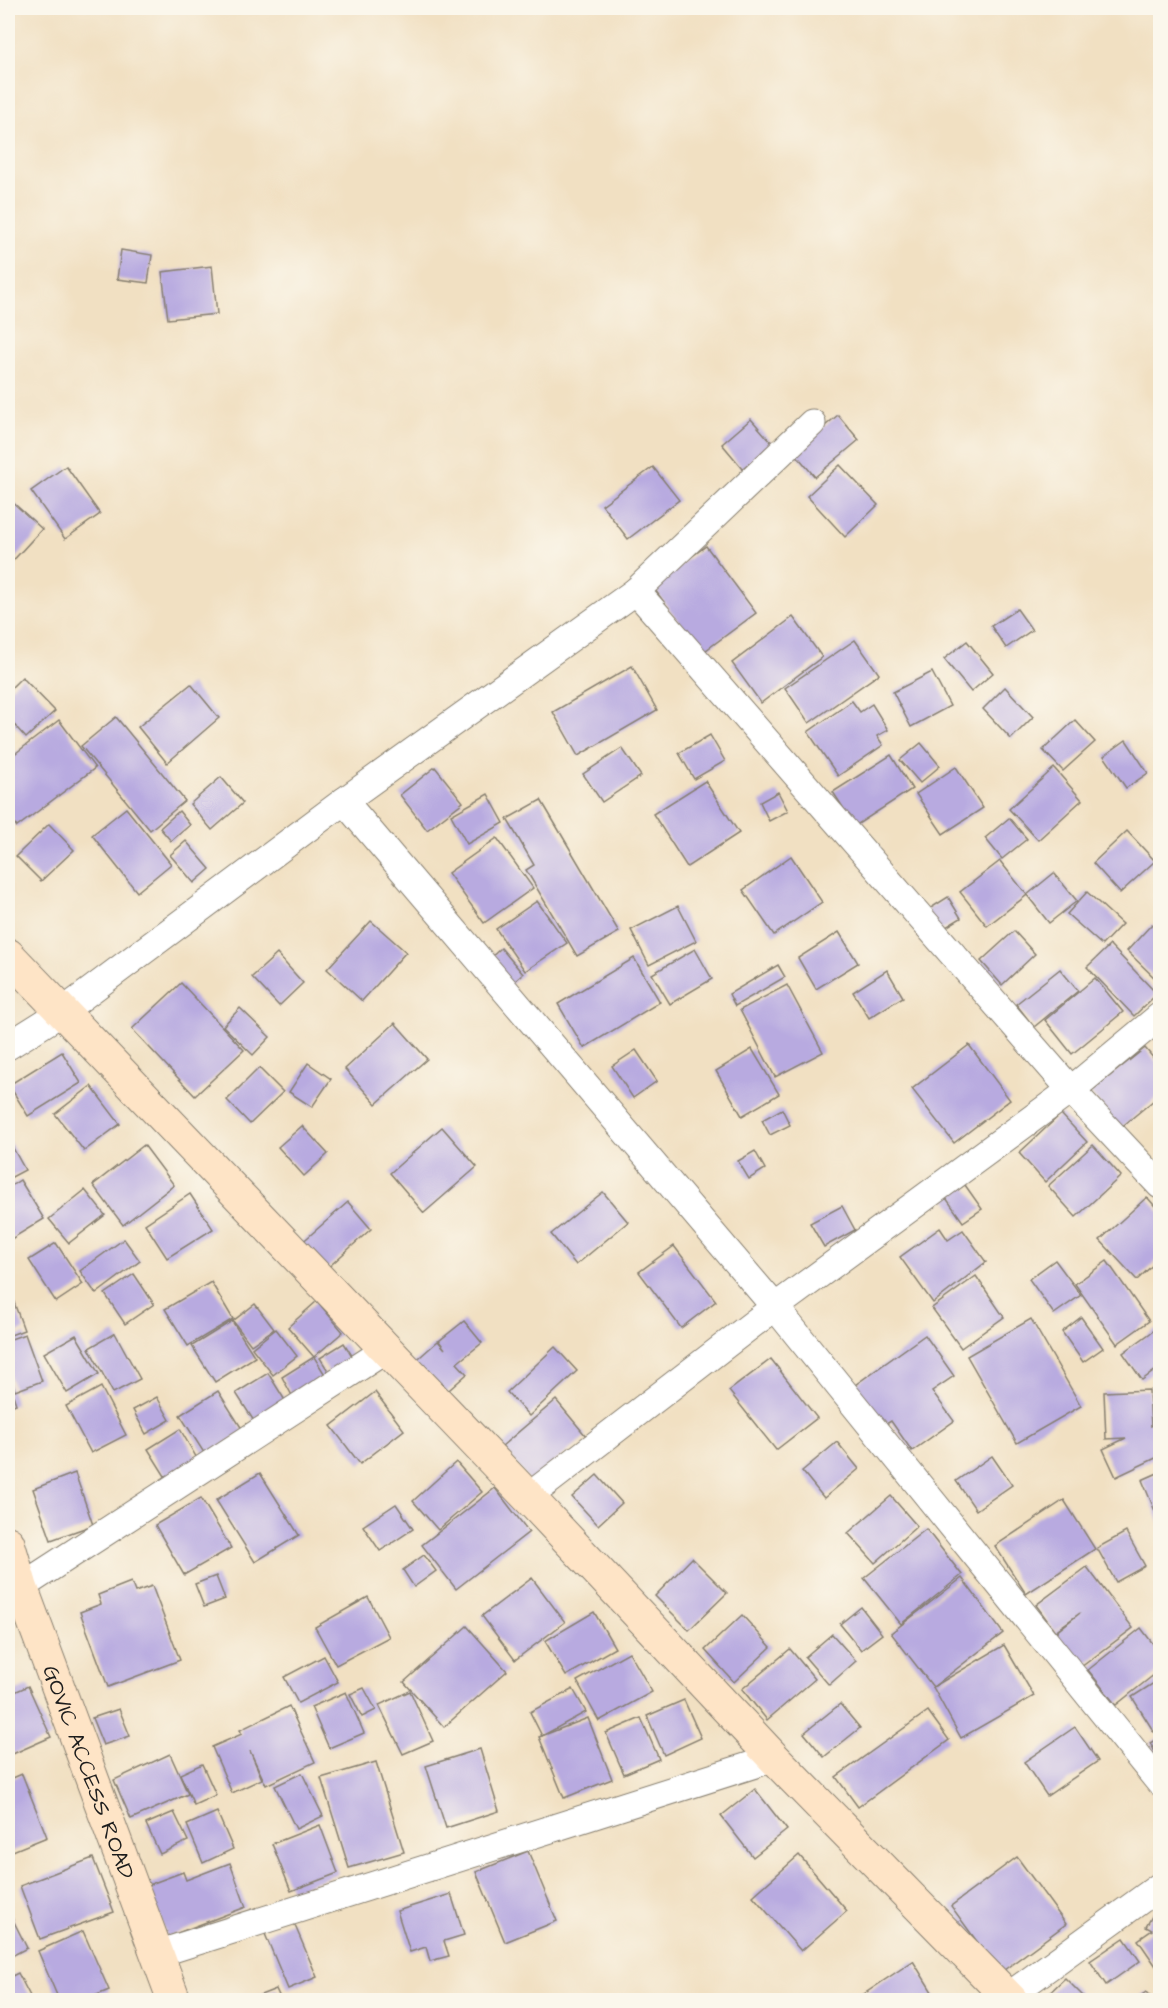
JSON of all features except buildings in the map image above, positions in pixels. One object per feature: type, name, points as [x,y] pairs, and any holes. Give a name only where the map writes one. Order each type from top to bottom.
[{"type":"street","points":[[8,1046],[62,1012],[344,801],[636,591],[812,423]]},
{"type":"street","points":[[636,591],[1071,1090],[1161,1185]]},
{"type":"street","points":[[344,801],[775,1307],[1161,1783]]},
{"type":"street","points":[[8,955],[1007,1999],[1161,1886]]},
{"type":"street","points":[[528,1497],[775,1307],[1071,1090],[1161,1016]]},
{"type":"street","points":[[21,1587],[387,1349]]},
{"type":"street","name":"GOVIC ACCESS ROAD","points":[[8,1543],[21,1587],[174,2001]]},
{"type":"street","points":[[157,1954],[774,1758]]}]
